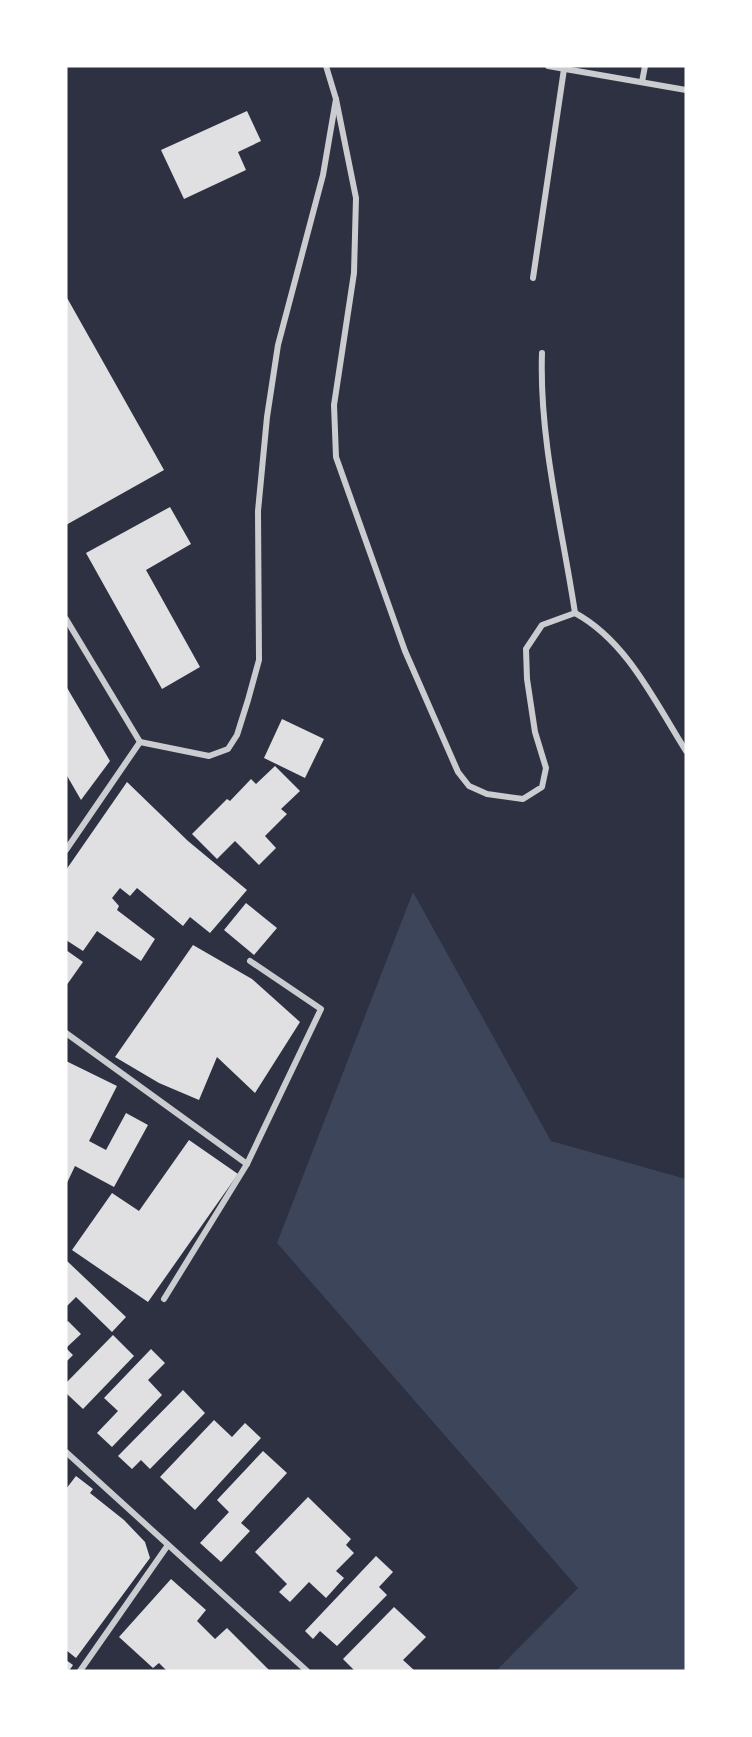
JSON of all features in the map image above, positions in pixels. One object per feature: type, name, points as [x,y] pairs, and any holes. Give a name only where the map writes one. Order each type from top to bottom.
[{"type":"street","points":[[326,66],[336,99],[356,198],[354,273],[334,405],[336,457],[405,651],[448,751],[469,786],[488,794],[523,799],[542,787],[546,768],[535,732],[527,679],[526,649],[542,625],[575,613],[597,625],[632,666],[686,751]]},
{"type":"street","points":[[548,66],[686,90]]},
{"type":"street","points":[[642,82],[645,66]]},
{"type":"street","points":[[532,278],[564,69]]},
{"type":"street","points":[[66,619],[140,742],[209,756],[228,749],[237,735],[259,660],[258,511],[267,417],[278,345],[323,175],[336,99]]},
{"type":"street","points":[[542,352],[541,398],[546,449],[575,613]]},
{"type":"street","points":[[66,850],[140,742]]},
{"type":"street","points":[[164,1299],[247,1164],[321,1009],[250,961]]},
{"type":"street","points":[[66,1033],[247,1164]]},
{"type":"street","points":[[66,1452],[307,1671]]},
{"type":"street","points":[[80,1671],[168,1545]]},
{"type":"shaded area","points":[[413,892],[551,1141],[686,1179],[686,1671],[496,1671],[578,1588],[277,1243]]},
{"type":"building","points":[[247,111],[261,141],[238,152],[246,170],[184,199],[161,150]]},
{"type":"building","points":[[66,296],[164,470],[66,525]]},
{"type":"building","points":[[170,507],[191,544],[146,570],[200,667],[162,689],[86,553]]},
{"type":"building","points":[[66,686],[110,761],[81,800],[66,774]]},
{"type":"building","points":[[282,719],[324,739],[305,778],[264,758]]},
{"type":"building","points":[[275,766],[300,791],[281,809],[287,814],[265,836],[276,848],[259,865],[235,841],[217,859],[192,834],[251,779],[256,784]]},
{"type":"building","points":[[127,782],[188,841],[247,890],[210,933],[190,917],[183,926],[137,888],[130,896],[120,888],[112,898],[119,906],[117,910],[155,939],[141,961],[97,931],[83,951],[66,940],[66,870]]},
{"type":"building","points":[[246,903],[277,928],[254,955],[224,930]]},
{"type":"building","points":[[193,945],[252,979],[300,1022],[255,1093],[217,1057],[199,1100],[159,1083],[115,1057]]},
{"type":"building","points":[[66,950],[83,962],[66,986]]},
{"type":"building","points":[[66,1061],[117,1086],[89,1141],[106,1150],[126,1113],[148,1125],[114,1187],[75,1166],[66,1185]]},
{"type":"building","points":[[189,1140],[238,1174],[148,1302],[72,1250],[112,1193],[139,1211]]},
{"type":"building","points":[[66,1260],[126,1317],[112,1332],[76,1297],[66,1307]]},
{"type":"building","points":[[68,1321],[81,1334],[66,1348],[66,1323]]},
{"type":"building","points":[[113,1335],[134,1356],[83,1409],[66,1393],[66,1383]]},
{"type":"building","points":[[66,1348],[73,1355],[66,1362]]},
{"type":"building","points":[[151,1349],[165,1363],[148,1380],[162,1395],[112,1447],[97,1433],[118,1411],[104,1398]]},
{"type":"building","points":[[183,1390],[205,1413],[150,1469],[141,1460],[132,1469],[118,1456]]},
{"type":"building","points":[[214,1420],[232,1437],[245,1423],[261,1438],[195,1510],[160,1477]]},
{"type":"building","points":[[263,1451],[287,1473],[241,1523],[250,1531],[221,1562],[200,1543],[229,1512],[217,1500]]},
{"type":"building","points":[[76,1476],[93,1489],[90,1493],[124,1520],[145,1542],[150,1558],[76,1658],[66,1650],[66,1489]]},
{"type":"building","points":[[308,1497],[351,1539],[346,1545],[354,1553],[336,1571],[344,1578],[326,1598],[309,1582],[290,1602],[279,1592],[287,1584],[255,1552]]},
{"type":"building","points":[[376,1556],[393,1572],[379,1587],[387,1595],[337,1646],[320,1631],[313,1639],[305,1631]]},
{"type":"building","points":[[171,1579],[206,1610],[197,1621],[215,1639],[227,1628],[270,1671],[167,1671],[159,1663],[153,1668],[119,1637]]},
{"type":"building","points":[[394,1607],[426,1637],[403,1660],[415,1671],[355,1671],[343,1659]]},
{"type":"building","points":[[66,1660],[73,1665],[69,1671],[66,1671]]}]
